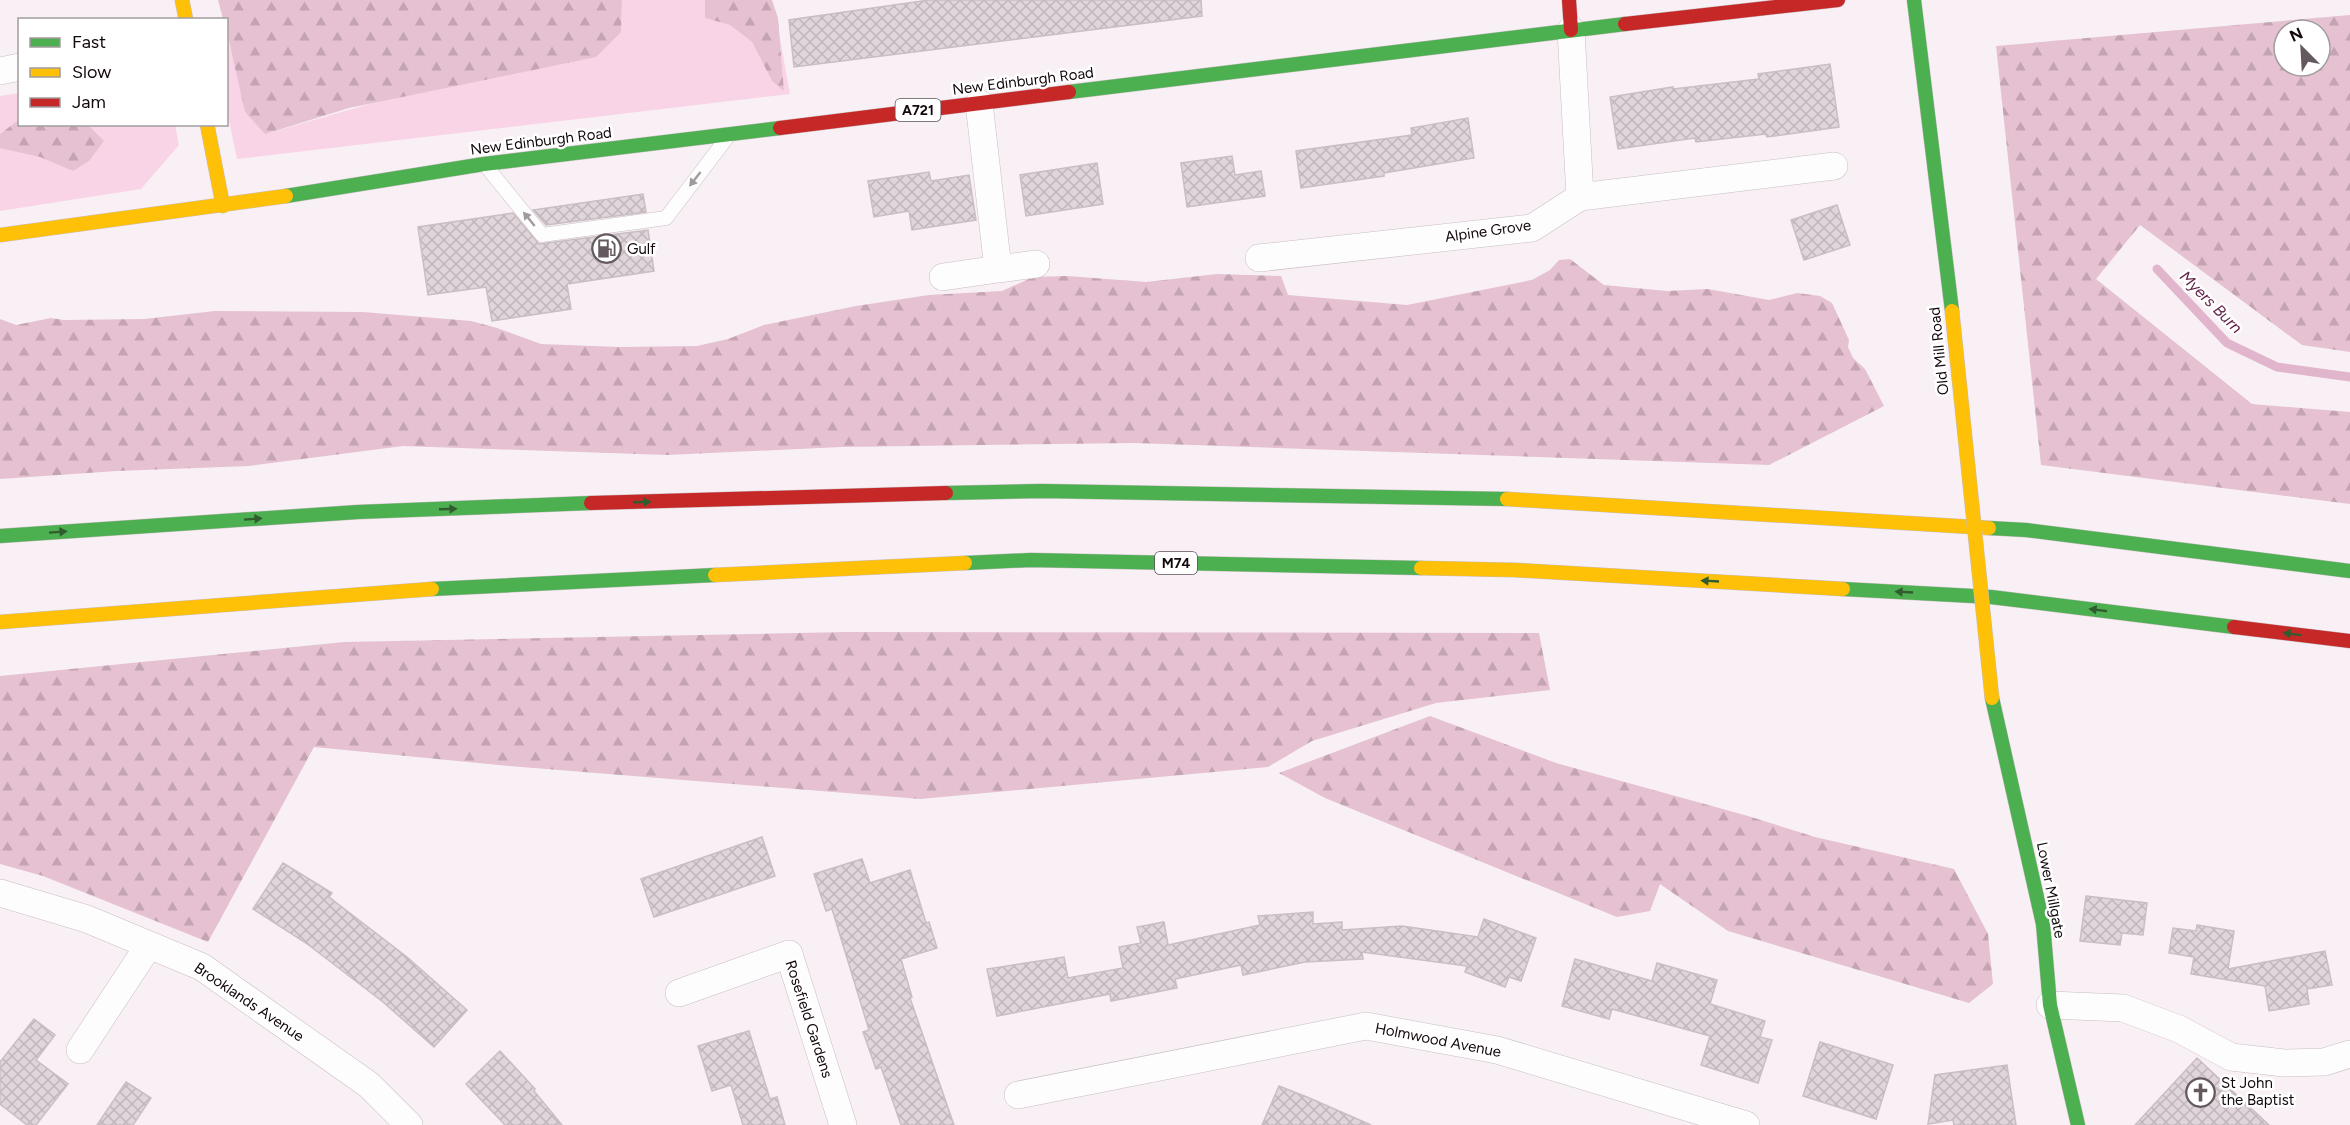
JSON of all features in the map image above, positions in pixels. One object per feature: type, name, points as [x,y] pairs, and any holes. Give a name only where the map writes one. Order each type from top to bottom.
[{"type":"main road","points":[[182,0],[186,18]]},
{"type":"main road","points":[[1569,0],[1571,30]]},
{"type":"main road","name":"New Edinburgh Road","points":[[0,235],[223,206],[484,164],[1571,30],[1838,0]]},
{"type":"main road","name":"Old Mill Road","points":[[1914,0],[1952,311],[1992,699]]},
{"type":"main road","points":[[207,126],[223,206]]},
{"type":"main road","points":[[0,536],[358,512],[727,498],[1065,492],[1500,499],[2014,529],[2350,571]]},
{"type":"main road","name":"M74","points":[[0,622],[458,587],[1031,560],[1515,570],[1979,596],[2350,640]]},
{"type":"main road","name":"Lower Millgate","points":[[1992,699],[2043,924],[2050,1005],[2078,1125]]},
{"type":"street","points":[[1571,30],[1580,197],[1834,166]]},
{"type":"street","points":[[0,71],[18,67]]},
{"type":"street","points":[[979,103],[998,269]]},
{"type":"street","name":"Alpine Grove","points":[[1259,258],[1532,228],[1580,197]]},
{"type":"street","points":[[943,277],[1036,264]]},
{"type":"street","name":"Brooklands Avenue","points":[[0,893],[87,919],[202,967],[369,1085],[409,1125]]},
{"type":"street","points":[[80,1050],[149,945]]},
{"type":"street","name":"Rosefield Gardens","points":[[679,993],[789,954],[843,1125]]},
{"type":"street","points":[[2050,1005],[2123,1008],[2179,1029],[2231,1057],[2284,1063],[2324,1062],[2350,1054]]},
{"type":"street","name":"Holmwood Avenue","points":[[1018,1095],[1366,1026],[1497,1050],[1746,1125]]},
{"type":"lane","points":[[484,164],[542,235],[666,218],[732,133]]},
{"type":"shaded area","points":[[622,0],[705,0],[705,18],[730,25],[752,42],[772,81],[784,90],[779,33],[790,94],[237,159],[228,116],[228,39],[234,61],[265,134],[621,32]]},
{"type":"shaded area","points":[[18,93],[18,126],[175,126],[179,145],[141,189],[0,211],[0,96]]},
{"type":"green space","points":[[218,0],[622,0],[621,32],[596,57],[349,108],[265,134],[245,112],[228,36],[228,18],[223,18]]},
{"type":"green space","points":[[705,0],[772,0],[778,18],[784,91],[772,81],[752,42],[730,25],[705,18]]},
{"type":"green space","points":[[2350,15],[2350,352],[2302,345],[2140,225],[2096,279],[2252,404],[2350,412],[2350,504],[2041,465],[1996,46],[2272,22],[2272,78],[2332,78],[2332,18],[2316,18]]},
{"type":"green space","points":[[16,122],[18,126],[89,126],[104,141],[89,161],[73,171],[40,157],[0,148],[0,134]]},
{"type":"green space","points":[[1570,259],[1604,285],[1667,291],[1708,289],[1769,300],[1797,293],[1820,296],[1832,303],[1849,340],[1848,347],[1853,358],[1865,369],[1884,406],[1769,465],[1135,443],[841,447],[667,455],[403,446],[249,466],[117,471],[0,479],[0,319],[16,325],[51,318],[64,320],[144,319],[215,311],[363,312],[471,321],[541,344],[619,347],[697,346],[728,339],[764,325],[856,306],[929,295],[1002,291],[1033,277],[1068,276],[1146,282],[1217,274],[1281,276],[1288,295],[1407,305],[1532,280],[1550,270],[1559,260]]},
{"type":"green space","points":[[846,632],[1539,633],[1550,690],[1436,703],[1312,741],[1268,767],[920,799],[509,766],[314,747],[208,942],[43,876],[0,864],[0,676],[344,642]]},
{"type":"green space","points":[[1430,716],[1556,763],[1815,837],[1954,869],[1988,934],[1993,984],[1969,1003],[1728,931],[1660,884],[1650,911],[1617,917],[1325,798],[1279,773]]},
{"type":"building","points":[[929,0],[1201,0],[1202,16],[794,67],[789,20]]},
{"type":"building","points":[[1830,64],[1839,127],[1767,137],[1766,134],[1696,142],[1695,138],[1618,149],[1610,97],[1673,87],[1673,89],[1759,79],[1758,74]]},
{"type":"building","points":[[1468,118],[1474,158],[1384,173],[1384,176],[1301,188],[1296,151],[1412,135],[1411,128]]},
{"type":"building","points":[[1232,156],[1235,175],[1261,171],[1265,196],[1187,207],[1181,163]]},
{"type":"building","points":[[1097,163],[1103,204],[1026,216],[1020,175]]},
{"type":"building","points":[[929,172],[931,181],[969,175],[976,220],[912,230],[909,211],[874,217],[868,181]]},
{"type":"building","points":[[643,194],[646,212],[546,225],[533,210]]},
{"type":"building","points":[[1837,205],[1850,245],[1804,260],[1791,220]]},
{"type":"building","points":[[513,213],[539,244],[648,230],[654,271],[567,284],[571,309],[492,321],[486,287],[428,295],[418,227]]},
{"type":"building","points":[[762,837],[775,876],[654,917],[641,879]]},
{"type":"building","points":[[862,859],[870,883],[910,870],[926,923],[929,922],[937,948],[901,959],[912,997],[910,998],[954,1125],[901,1125],[881,1067],[876,1069],[863,1032],[869,1030],[832,909],[826,911],[814,874]]},
{"type":"building","points":[[283,863],[332,893],[329,897],[407,957],[467,1010],[434,1047],[383,1002],[306,943],[253,909]]},
{"type":"building","points":[[2086,896],[2147,903],[2143,935],[2122,933],[2120,945],[2080,941]]},
{"type":"building","points":[[1313,912],[1313,924],[1342,922],[1342,930],[1402,926],[1478,937],[1484,919],[1536,938],[1521,981],[1509,977],[1505,987],[1465,972],[1467,966],[1362,952],[1363,959],[1305,962],[1243,975],[1241,965],[1175,979],[1177,988],[1111,1001],[1110,994],[997,1016],[987,969],[1064,957],[1068,978],[1123,968],[1119,947],[1141,943],[1137,927],[1164,922],[1168,945],[1260,925],[1258,916]]},
{"type":"building","points":[[2197,925],[2234,931],[2228,969],[2325,951],[2332,985],[2307,989],[2309,1004],[2269,1011],[2265,986],[2191,974],[2194,957],[2169,953],[2173,928],[2196,931]]},
{"type":"building","points":[[1575,959],[1652,981],[1657,963],[1717,980],[1710,1004],[1765,1021],[1760,1037],[1772,1040],[1758,1083],[1701,1065],[1710,1036],[1612,1009],[1609,1019],[1562,1006]]},
{"type":"building","points":[[34,1019],[55,1035],[36,1060],[68,1084],[36,1125],[27,1125],[0,1104],[0,1062]]},
{"type":"building","points":[[749,1031],[770,1099],[777,1097],[785,1125],[743,1125],[731,1085],[712,1091],[698,1046]]},
{"type":"building","points":[[1820,1042],[1893,1065],[1876,1119],[1803,1096]]},
{"type":"building","points":[[500,1051],[535,1089],[534,1091],[562,1125],[505,1125],[466,1084]]},
{"type":"building","name":"St John the Baptist","points":[[2197,1058],[2269,1125],[2135,1125]]},
{"type":"building","points":[[2007,1065],[2016,1125],[1954,1125],[1953,1120],[1928,1124],[1935,1075]]},
{"type":"building","points":[[126,1082],[151,1098],[133,1125],[97,1125]]},
{"type":"building","points":[[1279,1086],[1307,1097],[1371,1125],[1262,1125]]},
{"type":"waterway","name":"Myers Burn","points":[[2157,269],[2227,343],[2277,367],[2350,377]]},
{"type":"traffic: fast","points":[[1914,0],[1952,311]]},
{"type":"traffic: fast","points":[[1069,92],[1625,24]]},
{"type":"traffic: fast","points":[[286,196],[484,164],[780,128]]},
{"type":"traffic: fast","points":[[946,493],[1042,491],[1507,499]]},
{"type":"traffic: fast","points":[[0,536],[358,512],[591,503]]},
{"type":"traffic: fast","points":[[1989,528],[2026,530],[2350,571]]},
{"type":"traffic: fast","points":[[965,563],[1031,560],[1421,568]]},
{"type":"traffic: fast","points":[[432,589],[715,575]]},
{"type":"traffic: fast","points":[[1843,589],[1991,597],[2234,627]]},
{"type":"traffic: fast","points":[[1992,698],[2043,924],[2050,1005],[2078,1125]]},
{"type":"traffic: slow","points":[[182,0],[186,18]]},
{"type":"traffic: slow","points":[[207,126],[223,206]]},
{"type":"traffic: slow","points":[[0,235],[286,196]]},
{"type":"traffic: slow","points":[[1952,311],[1992,698]]},
{"type":"traffic: slow","points":[[1507,499],[1989,528]]},
{"type":"traffic: slow","points":[[715,575],[965,563]]},
{"type":"traffic: slow","points":[[1421,568],[1515,570],[1843,589]]},
{"type":"traffic: slow","points":[[0,622],[432,589]]},
{"type":"traffic: jam","points":[[1569,0],[1571,30]]},
{"type":"traffic: jam","points":[[1625,24],[1838,0]]},
{"type":"traffic: jam","points":[[780,128],[1069,92]]},
{"type":"traffic: jam","points":[[591,503],[946,493]]},
{"type":"traffic: jam","points":[[2234,627],[2350,641]]},
{"type":"place","name":"Gulf","points":[[606,249]]},
{"type":"place","name":"St John the Baptist","points":[[2200,1092]]}]
